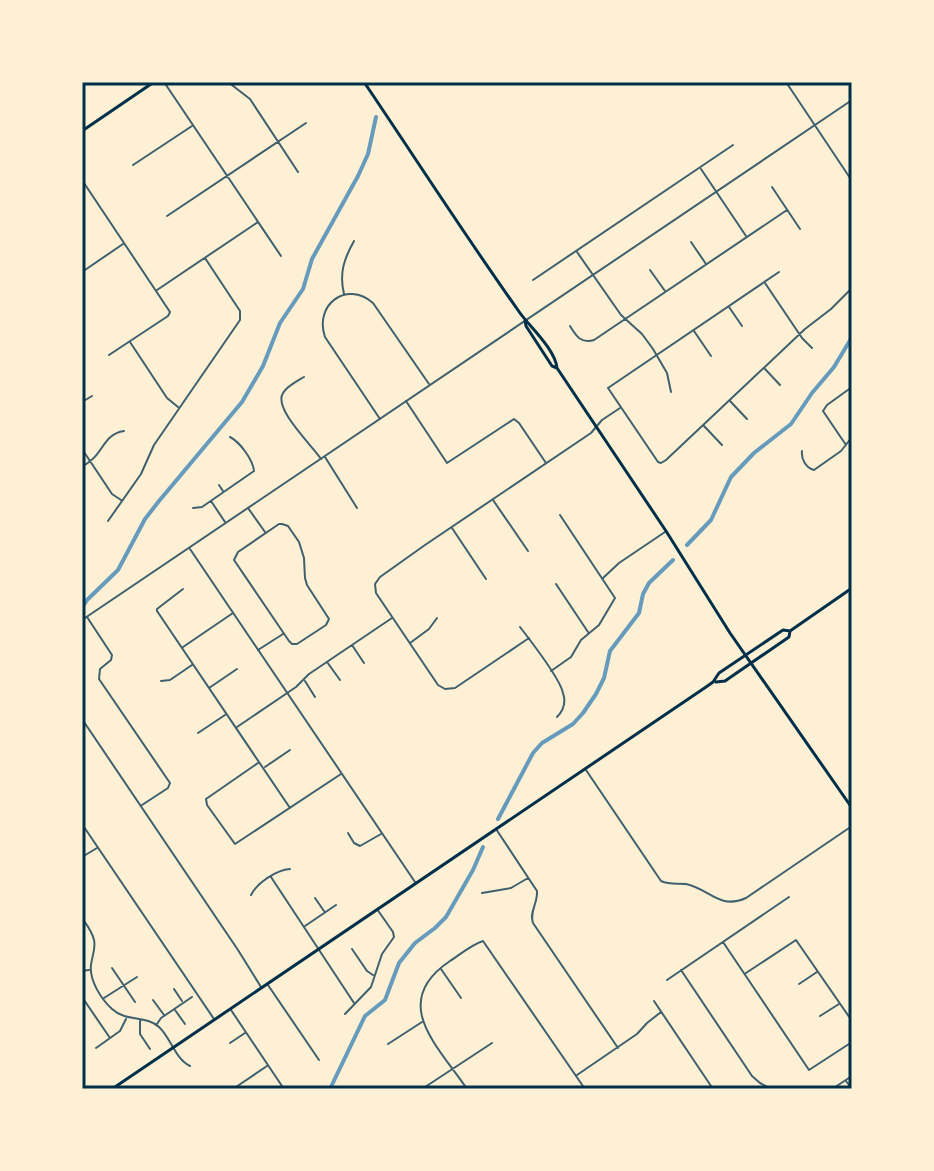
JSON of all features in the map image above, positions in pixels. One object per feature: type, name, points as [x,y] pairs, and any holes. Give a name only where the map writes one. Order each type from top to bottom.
[{"type":"main road","points":[[82,131],[154,82]]},
{"type":"main road","points":[[364,82],[552,366],[557,368],[666,531],[745,655],[852,808]]},
{"type":"main road","points":[[112,1089],[713,682],[719,673],[745,655],[783,630],[790,631],[852,588]]},
{"type":"main road","points":[[713,682],[725,681],[789,637],[790,631]]},
{"type":"street","points":[[164,82],[281,256]]},
{"type":"street","points":[[228,82],[248,97],[298,172]]},
{"type":"street","points":[[786,82],[852,181]]},
{"type":"street","points":[[82,620],[852,100]]},
{"type":"street","points":[[167,216],[306,123]]},
{"type":"street","points":[[133,165],[193,125]]},
{"type":"street","points":[[533,280],[733,145]]},
{"type":"street","points":[[700,168],[747,237]]},
{"type":"street","points":[[82,180],[170,313],[109,355]]},
{"type":"street","points":[[772,187],[800,229]]},
{"type":"street","points":[[570,326],[580,340],[591,342],[787,210]]},
{"type":"street","points":[[156,291],[258,222]]},
{"type":"street","points":[[345,295],[343,267],[354,241]]},
{"type":"street","points":[[691,242],[707,265]]},
{"type":"street","points":[[82,272],[124,243]]},
{"type":"street","points":[[576,250],[626,319],[642,334],[667,373],[671,392]]},
{"type":"street","points":[[108,521],[144,468],[154,445],[241,318],[240,311],[205,258]]},
{"type":"street","points":[[650,270],[666,292]]},
{"type":"street","points":[[779,272],[608,388],[655,459],[661,463],[852,288]]},
{"type":"street","points":[[764,282],[812,348]]},
{"type":"street","points":[[380,419],[323,331],[326,309],[336,298],[361,295],[373,303],[429,385]]},
{"type":"street","points":[[729,306],[742,326]]},
{"type":"street","points":[[693,330],[711,356]]},
{"type":"street","points":[[129,341],[167,398],[179,408]]},
{"type":"street","points":[[764,368],[780,385]]},
{"type":"street","points":[[304,377],[284,391],[281,404],[357,508]]},
{"type":"street","points":[[846,445],[824,414],[824,408],[852,387]]},
{"type":"street","points":[[82,402],[92,396]]},
{"type":"street","points":[[730,400],[747,419]]},
{"type":"street","points":[[406,401],[447,463],[514,419],[547,464]]},
{"type":"street","points":[[529,638],[455,688],[445,689],[438,685],[375,591],[376,583],[380,577],[451,527],[591,433],[602,420],[621,407]]},
{"type":"street","points":[[703,426],[722,445]]},
{"type":"street","points":[[82,467],[96,457],[109,437],[124,431]]},
{"type":"street","points":[[193,508],[201,508],[254,470],[238,442],[230,437]]},
{"type":"street","points":[[802,451],[803,459],[812,469],[838,454],[852,437]]},
{"type":"street","points":[[82,449],[112,494],[122,501]]},
{"type":"street","points":[[219,485],[224,492]]},
{"type":"street","points":[[493,499],[528,551]]},
{"type":"street","points":[[211,501],[225,523]]},
{"type":"street","points":[[248,508],[265,533]]},
{"type":"street","points":[[551,671],[571,657],[581,640],[601,622],[614,601],[613,594],[560,515]]},
{"type":"street","points":[[282,524],[288,526],[299,542],[307,585],[329,619],[322,628],[299,643],[292,644],[234,560],[238,552],[265,533],[282,524]]},
{"type":"street","points":[[451,527],[486,579]]},
{"type":"street","points":[[602,579],[619,563],[666,531]]},
{"type":"street","points":[[189,548],[415,883]]},
{"type":"street","points":[[556,584],[589,633]]},
{"type":"street","points":[[183,589],[157,609],[290,808]]},
{"type":"street","points":[[182,648],[233,613]]},
{"type":"street","points":[[87,617],[112,655],[111,660],[100,669],[99,679],[169,782],[168,788],[141,806]]},
{"type":"street","points":[[236,728],[393,618]]},
{"type":"street","points":[[410,643],[429,629],[437,618]]},
{"type":"street","points":[[520,627],[561,687],[563,711],[557,717]]},
{"type":"street","points":[[258,650],[284,633]]},
{"type":"street","points":[[352,645],[364,663]]},
{"type":"street","points":[[327,662],[340,680]]},
{"type":"street","points":[[161,681],[170,680],[193,664]]},
{"type":"street","points":[[209,688],[237,669]]},
{"type":"street","points":[[303,679],[315,697]]},
{"type":"street","points":[[198,733],[226,714]]},
{"type":"street","points":[[82,719],[261,988]]},
{"type":"street","points":[[263,768],[290,750]]},
{"type":"street","points":[[259,762],[206,799],[207,805],[235,844],[341,774]]},
{"type":"street","points":[[585,769],[661,881],[688,885],[722,901],[746,898],[852,826]]},
{"type":"street","points":[[82,824],[214,1020]]},
{"type":"street","points":[[496,829],[538,895],[531,915],[533,923],[618,1048]]},
{"type":"street","points":[[348,833],[360,846],[382,833]]},
{"type":"street","points":[[82,857],[98,847]]},
{"type":"street","points":[[251,895],[255,888],[281,870],[290,869]]},
{"type":"street","points":[[271,877],[354,1003]]},
{"type":"street","points":[[482,893],[511,888],[529,878]]},
{"type":"street","points":[[667,980],[789,897]]},
{"type":"street","points":[[315,898],[325,912]]},
{"type":"street","points":[[304,926],[336,905]]},
{"type":"street","points":[[345,1014],[369,989],[382,954],[394,935],[377,909]]},
{"type":"street","points":[[82,918],[94,941],[90,970],[94,984],[104,999],[115,1012],[156,1025],[183,1062],[190,1066]]},
{"type":"street","points":[[744,974],[796,940],[852,1021]]},
{"type":"street","points":[[467,1089],[423,1021],[420,1004],[428,980],[440,968],[483,941],[585,1089]]},
{"type":"street","points":[[723,942],[809,1070],[852,1042]]},
{"type":"street","points":[[352,949],[368,972],[375,975]]},
{"type":"street","points":[[112,968],[135,1002]]},
{"type":"street","points":[[440,968],[461,998]]},
{"type":"street","points":[[82,971],[90,970]]},
{"type":"street","points":[[681,970],[752,1076],[771,1089]]},
{"type":"street","points":[[799,984],[818,971]]},
{"type":"street","points":[[104,999],[137,977]]},
{"type":"street","points":[[267,984],[319,1060]]},
{"type":"street","points":[[174,989],[183,1003]]},
{"type":"street","points":[[82,997],[110,1038]]},
{"type":"street","points":[[156,1025],[192,997]]},
{"type":"street","points":[[153,1000],[164,1016]]},
{"type":"street","points":[[654,1001],[713,1089]]},
{"type":"street","points":[[820,1016],[840,1003]]},
{"type":"street","points":[[174,1009],[185,1024]]},
{"type":"street","points":[[230,1009],[284,1089]]},
{"type":"street","points":[[576,1076],[637,1034],[661,1012]]},
{"type":"street","points":[[96,1048],[120,1031],[126,1017]]},
{"type":"street","points":[[140,1019],[140,1034],[150,1049]]},
{"type":"street","points":[[388,1044],[423,1021]]},
{"type":"street","points":[[230,1043],[246,1032]]},
{"type":"street","points":[[422,1089],[492,1043]]},
{"type":"street","points":[[233,1089],[268,1065]]},
{"type":"street","points":[[832,1089],[852,1077]]},
{"type":"street","points":[[846,1080],[852,1089]]},
{"type":"waterway","points":[[82,608],[118,570],[145,519],[242,402],[263,366],[280,323],[303,289],[312,259],[358,176],[368,154],[376,117]]},
{"type":"waterway","points":[[687,545],[711,520],[731,477],[754,453],[791,424],[834,367],[852,337]]},
{"type":"waterway","points":[[498,819],[533,753],[542,743],[573,724],[596,694],[604,678],[610,651],[639,613],[649,583],[673,560]]},
{"type":"waterway","points":[[330,1089],[365,1016],[385,1000],[399,963],[415,943],[446,917],[483,847]]}]
